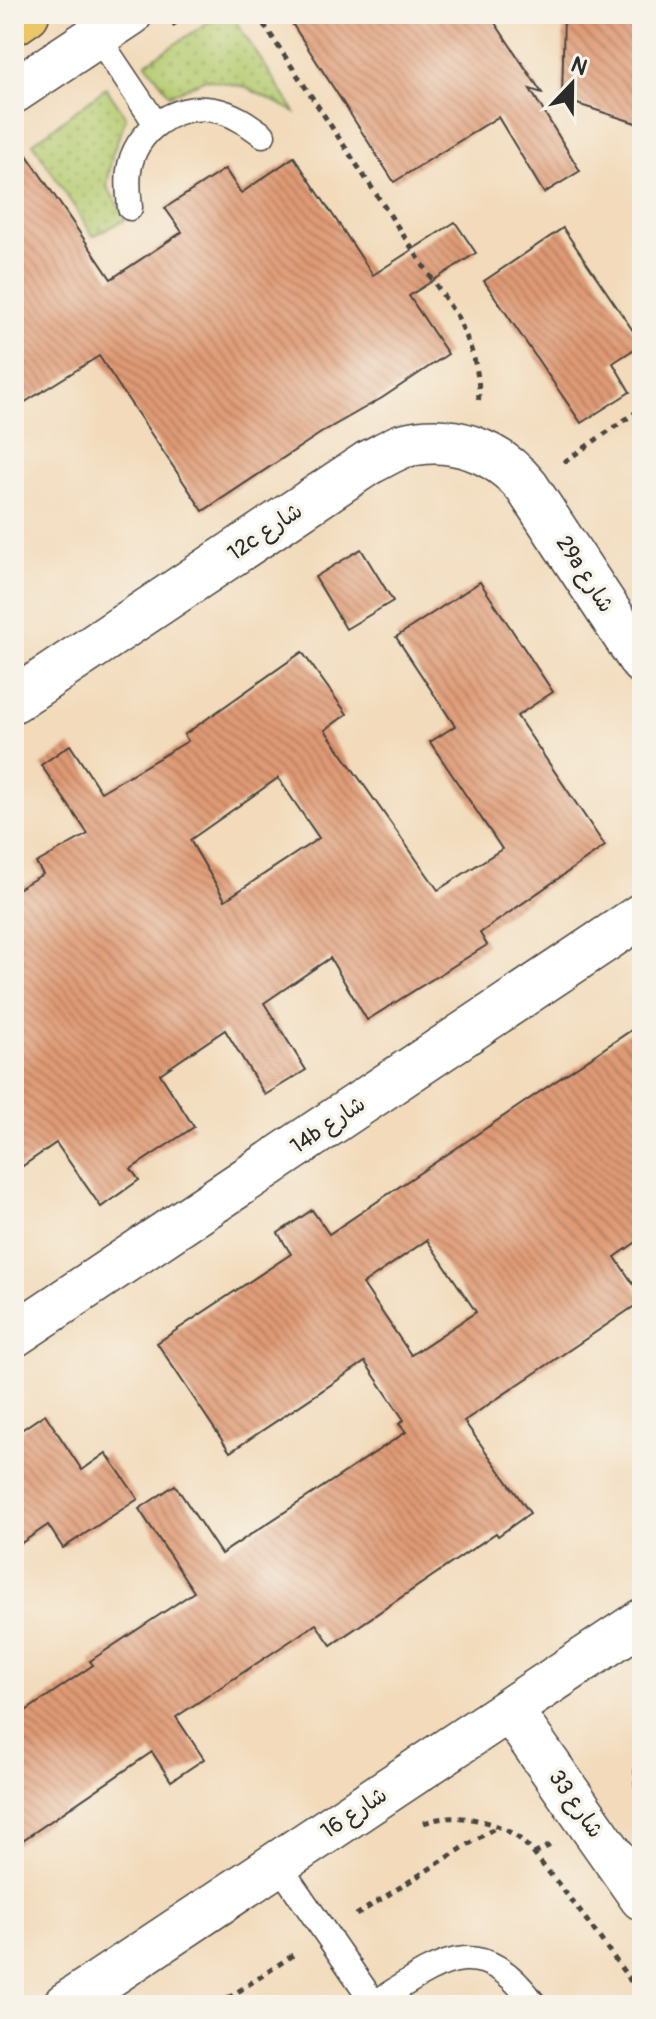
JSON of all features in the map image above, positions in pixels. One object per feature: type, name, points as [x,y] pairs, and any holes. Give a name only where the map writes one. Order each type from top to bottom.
[{"type":"main road","points":[[14,23],[27,14]]},
{"type":"street","points":[[14,91],[114,25]]},
{"type":"street","name":"12c شارع","points":[[14,700],[368,463],[401,447],[437,441],[472,447],[496,457],[515,472],[527,487]]},
{"type":"street","name":"29a شارع","points":[[527,487],[642,662]]},
{"type":"street","name":"14b شارع","points":[[14,1335],[642,915]]},
{"type":"street","name":"شارع 16","points":[[65,2005],[642,1621]]},
{"type":"street","name":"شارع 33","points":[[510,1710],[642,1898]]},
{"type":"lane","points":[[114,25],[156,124]]},
{"type":"lane","points":[[130,208],[128,172],[132,159],[146,134],[156,124],[192,109],[211,109],[230,114],[263,135]]},
{"type":"lane","points":[[278,1864],[373,2004],[436,1965],[458,1959],[481,1960],[502,1969],[520,1984],[535,2005]]},
{"type":"path","points":[[257,14],[458,318],[477,370],[479,398],[472,447]]},
{"type":"path","points":[[527,487],[642,408]]},
{"type":"path","points":[[642,1746],[637,1753],[636,1797],[642,1805]]},
{"type":"path","points":[[497,1827],[512,1834],[534,1854],[642,1997]]},
{"type":"green space","points":[[221,14],[231,14],[295,112],[245,87],[206,79],[170,95],[146,63]]},
{"type":"green space","points":[[106,88],[126,117],[112,155],[107,187],[127,219],[93,236],[33,143]]},
{"type":"building","points":[[286,14],[489,14],[542,93],[530,89],[580,171],[544,193],[498,117],[394,182]]},
{"type":"building","points":[[564,14],[642,14],[642,125],[562,99]]},
{"type":"building","points":[[14,136],[111,279],[182,232],[165,208],[225,169],[241,193],[294,157],[373,275],[455,222],[476,253],[409,296],[448,354],[203,511],[99,356],[14,409]]},
{"type":"building","points":[[563,228],[642,344],[613,363],[630,392],[581,423],[484,281]]},
{"type":"building","points":[[361,549],[393,601],[346,629],[315,577]]},
{"type":"building","points":[[480,582],[553,692],[517,716],[605,846],[480,933],[487,945],[367,1020],[330,958],[264,1003],[306,1070],[265,1095],[225,1030],[160,1074],[194,1127],[131,1169],[139,1180],[101,1207],[56,1143],[14,1172],[14,891],[43,874],[36,863],[88,834],[41,765],[70,745],[101,792],[188,741],[184,735],[302,652],[347,714],[325,730],[438,890],[502,849],[430,742],[455,726],[396,637]],"holes":[[[278,778],[319,838],[225,900],[190,840]]]},
{"type":"building","points":[[642,1023],[642,1238],[615,1257],[642,1301],[464,1421],[530,1513],[331,1645],[316,1624],[176,1717],[204,1759],[171,1781],[152,1752],[14,1846],[14,1719],[93,1665],[90,1661],[194,1592],[139,1509],[175,1485],[221,1554],[406,1432],[399,1424],[404,1420],[365,1362],[230,1452],[157,1343],[291,1254],[278,1233],[312,1210],[329,1234]],"holes":[[[427,1240],[476,1312],[411,1355],[363,1284]]]},
{"type":"building","points":[[45,1414],[82,1470],[106,1453],[138,1499],[63,1548],[48,1525],[14,1548],[14,1435]]}]
